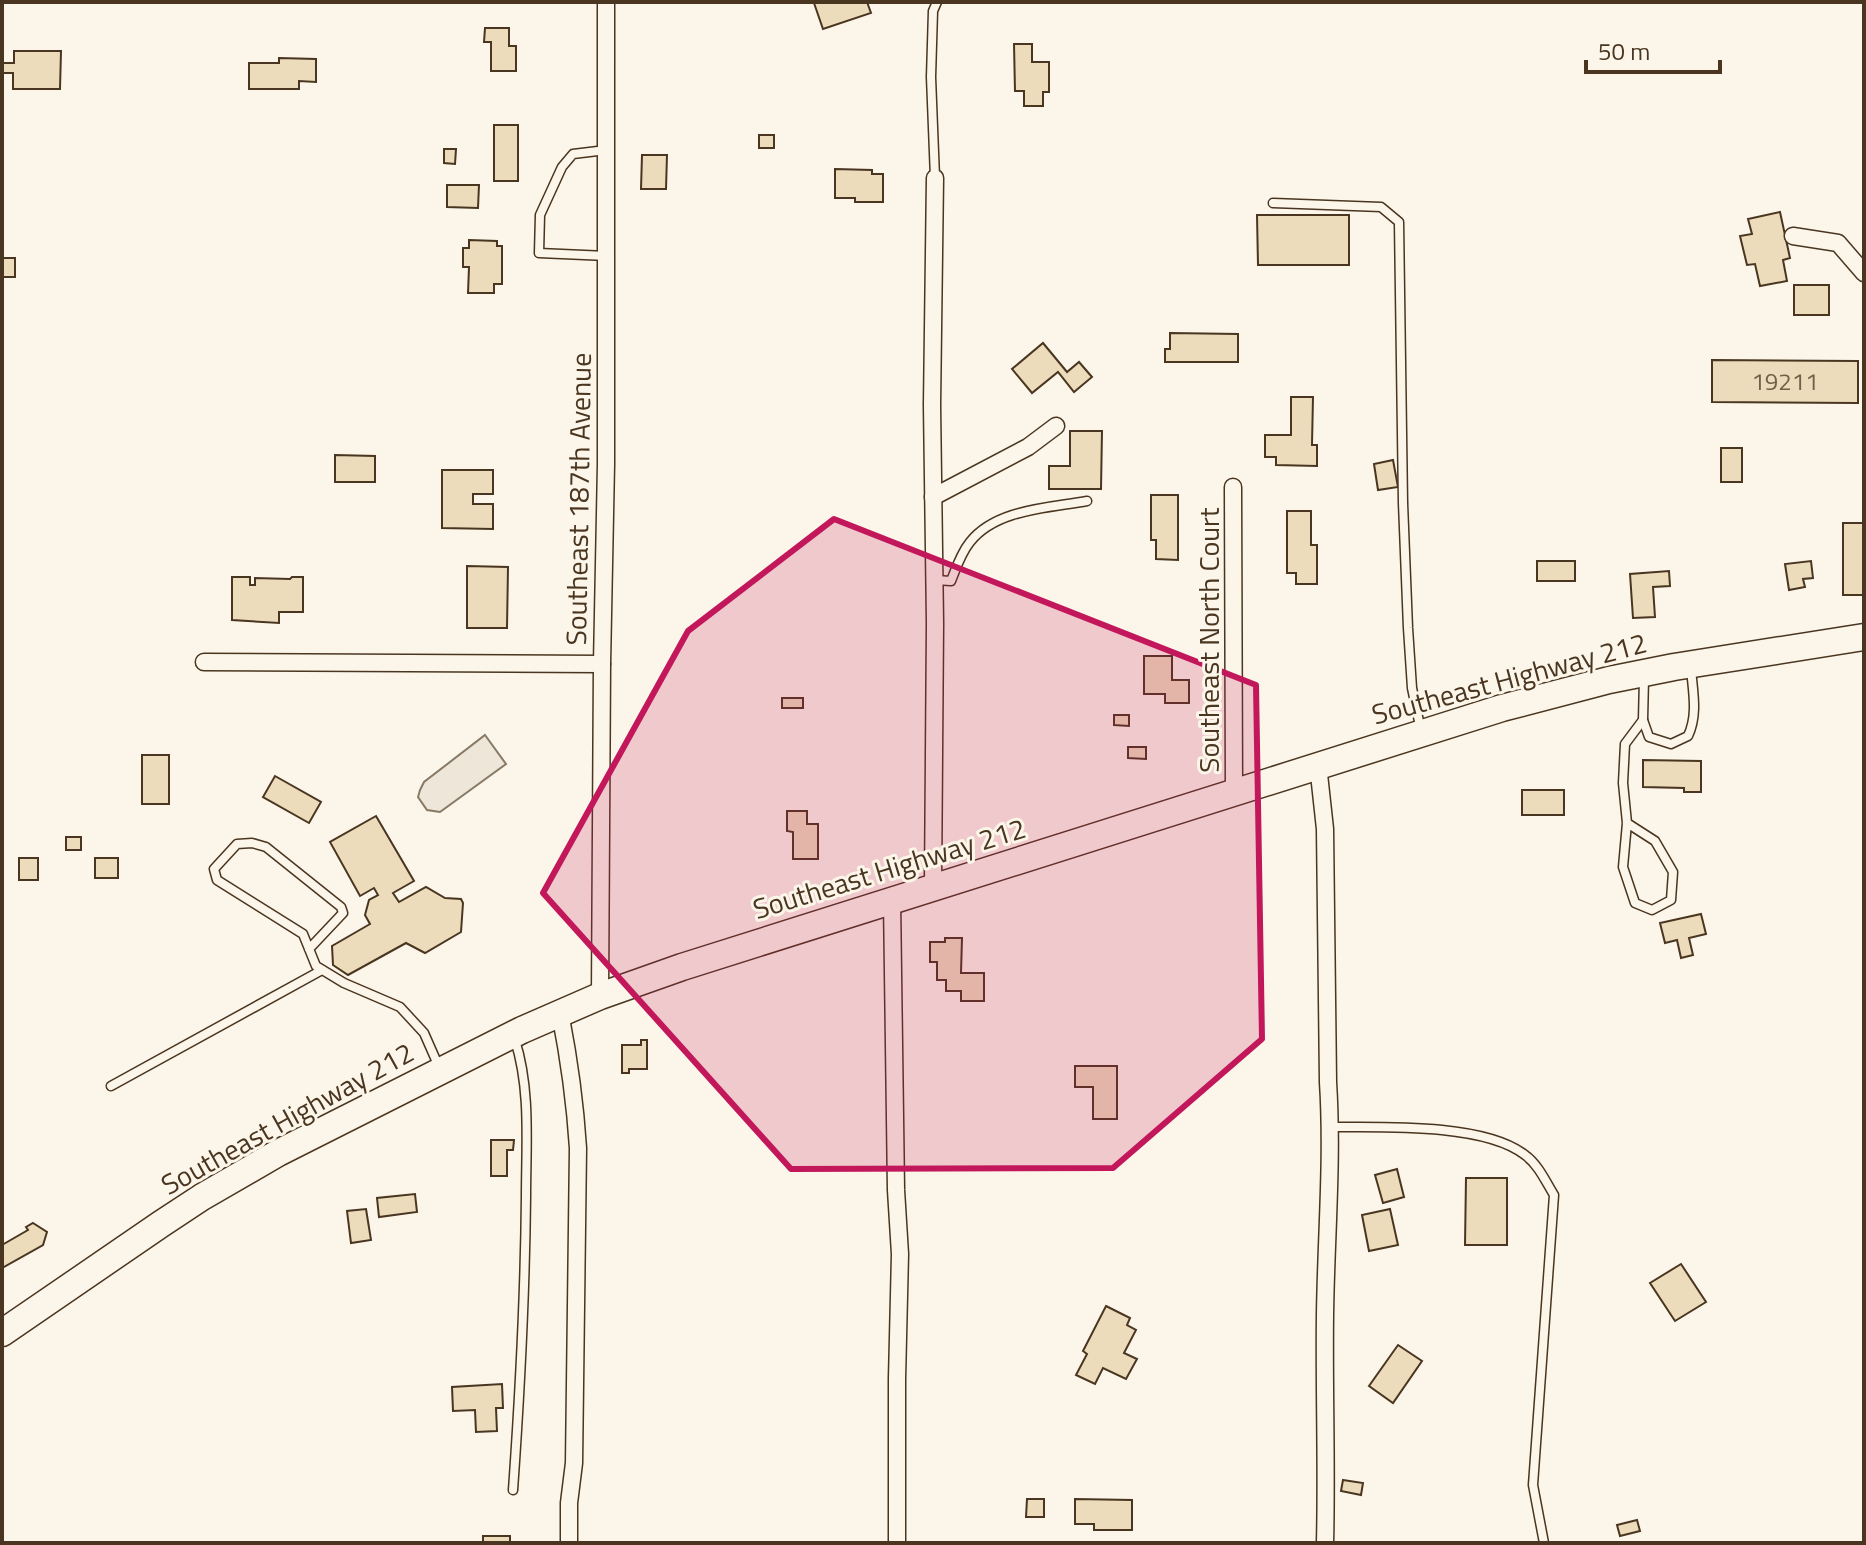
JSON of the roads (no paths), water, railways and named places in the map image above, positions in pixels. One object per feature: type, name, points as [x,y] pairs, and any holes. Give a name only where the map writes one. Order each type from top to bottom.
[{"type":"highway","name":"Southeast Highway 212","points":[[2,1333],[161,1224],[278,1153],[513,1035],[600,996],[682,967],[1502,708],[1644,673],[1864,637]]},
{"type":"street","name":"Southeast 187th Avenue","points":[[600,996],[606,464],[606,2]]},
{"type":"street","points":[[933,887],[935,178]]},
{"type":"street","points":[[1793,236],[1838,243],[1864,273]]},
{"type":"street","points":[[933,497],[1028,447],[1056,426]]},
{"type":"street","name":"Southeast North Court","points":[[1233,487],[1234,793]]},
{"type":"street","points":[[204,662],[602,664]]},
{"type":"street","points":[[1318,765],[1325,829],[1330,1127],[1325,1313],[1325,1543]]},
{"type":"street","points":[[892,900],[896,1190],[900,1254],[897,1543]]},
{"type":"street","points":[[560,1013],[575,1102],[578,1148],[574,1463],[569,1503],[569,1543]]},
{"type":"lane","points":[[935,178],[931,77],[933,11],[937,2]]},
{"type":"lane","points":[[607,150],[573,154],[562,167],[540,215],[539,253],[607,256]]},
{"type":"lane","points":[[1273,203],[1381,207],[1399,222],[1408,628],[1412,688],[1421,732]]},
{"type":"lane","points":[[934,580],[951,581],[971,541],[987,527],[1015,514],[1087,501]]},
{"type":"lane","points":[[1644,673],[1643,720],[1649,737],[1671,744],[1688,736],[1693,725],[1690,664]]},
{"type":"lane","points":[[1627,823],[1655,841],[1673,872],[1671,900],[1652,910],[1635,903],[1623,867],[1627,823],[1623,783],[1625,744],[1643,720]]},
{"type":"lane","points":[[309,949],[343,913],[341,907],[266,847],[252,843],[237,844],[214,869],[217,880],[303,934],[309,949],[316,966],[344,983],[400,1007],[424,1033],[440,1071]]},
{"type":"lane","points":[[111,1086],[322,970]]},
{"type":"lane","points":[[513,1035],[522,1061],[526,1104],[525,1301],[513,1490]]},
{"type":"lane","points":[[1330,1127],[1410,1128],[1486,1137],[1526,1155],[1554,1195],[1533,1485],[1544,1543]]}]
